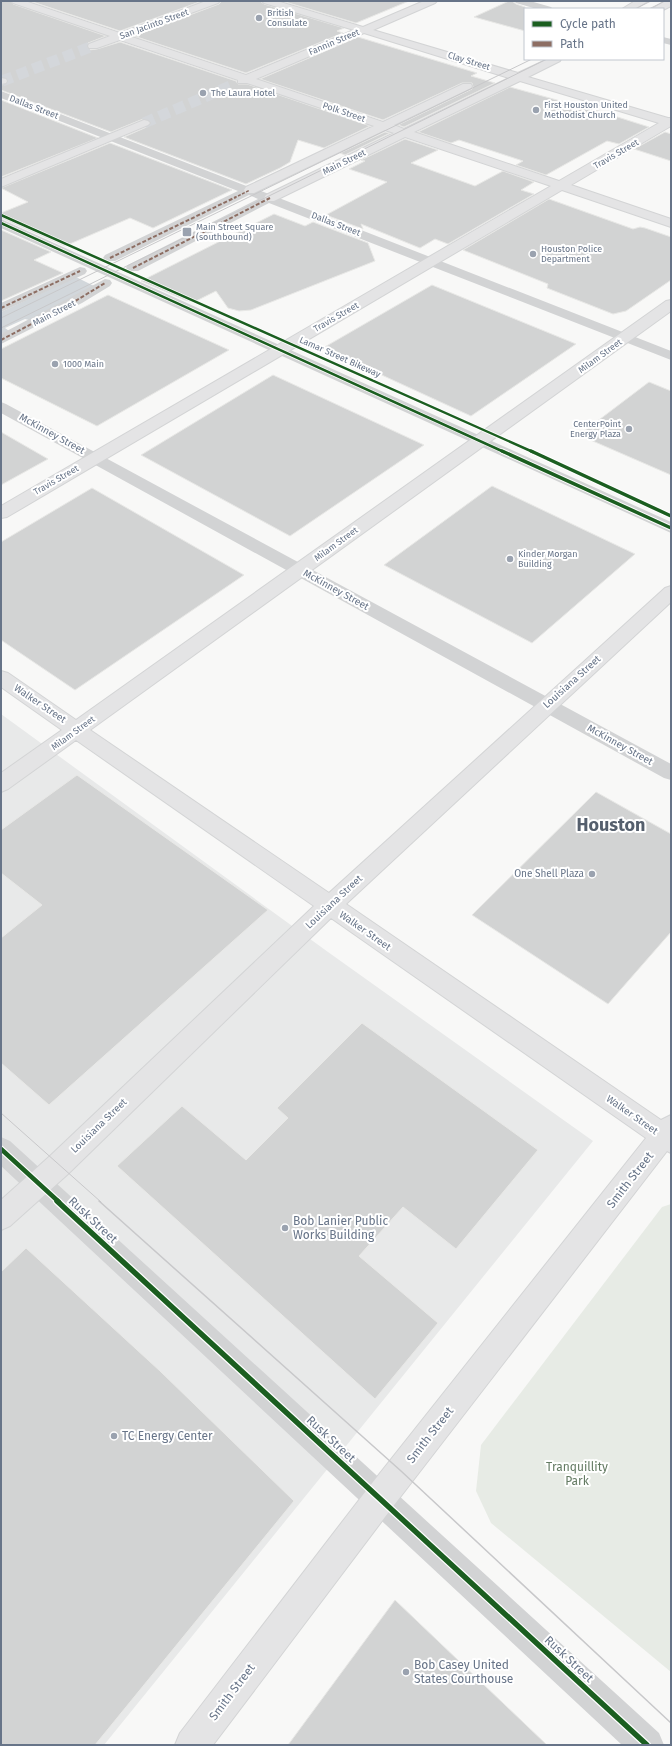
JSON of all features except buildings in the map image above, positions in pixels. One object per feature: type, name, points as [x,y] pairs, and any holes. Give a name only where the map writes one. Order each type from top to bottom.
[{"type":"main road","name":"Polk Street","points":[[16,1],[671,223]]},
{"type":"main road","name":"San Jacinto Street","points":[[93,46],[215,1]]},
{"type":"main road","name":"Clay Street","points":[[267,1],[670,122]]},
{"type":"main road","name":"Fannin Street","points":[[235,84],[432,1]]},
{"type":"main road","points":[[629,8],[643,1]]},
{"type":"main road","points":[[659,8],[671,2]]},
{"type":"main road","name":"Main Street","points":[[270,198],[554,60]]},
{"type":"main road","name":"Main Street","points":[[250,190],[510,65]]},
{"type":"main road","name":"Travis Street","points":[[1,513],[670,122]]},
{"type":"main road","points":[[1,184],[144,123]]},
{"type":"main road","name":"Milam Street","points":[[1,784],[172,660],[671,304]]},
{"type":"main road","name":"Louisiana Street","points":[[1,1217],[329,906],[546,705],[671,592]]},
{"type":"main road","name":"Walker Street","points":[[1,678],[77,729],[329,906],[669,1135]]},
{"type":"main road","name":"Smith Street","points":[[192,1745],[380,1498],[669,1135]]},
{"type":"street","points":[[519,1],[544,8]]},
{"type":"street","name":"Dallas Street","points":[[1,94],[112,136],[671,356]]},
{"type":"street","name":"Main Street","points":[[110,258],[250,190]]},
{"type":"street","name":"Main Street","points":[[133,268],[270,198]]},
{"type":"street","points":[[1,223],[671,528]]},
{"type":"street","points":[[1,308],[80,271]]},
{"type":"street","name":"Main Street","points":[[1,340],[77,300],[105,283]]},
{"type":"street","name":"McKinney Street","points":[[1,407],[671,773]]},
{"type":"street","name":"Rusk Street","points":[[1,1149],[647,1745]]},
{"type":"shaded area","points":[[76,277],[94,286],[29,320],[25,319],[5,328],[9,331],[1,334],[1,312]]},
{"type":"shaded area","points":[[1,714],[328,952],[593,1141],[104,1745],[1,1745]]},
{"type":"green space","name":"Tranquillity Park","points":[[671,1204],[671,1672],[491,1523],[476,1491],[481,1445],[662,1207]]},
{"type":"tunnel","points":[[2,81],[93,46]]},
{"type":"tunnel","points":[[144,123],[235,84]]},
{"type":"tram line","points":[[637,8],[651,1]]},
{"type":"tram line","points":[[651,8],[665,1]]},
{"type":"tram line","points":[[1,318],[530,60]]},
{"type":"tram line","points":[[1,328],[545,60]]},
{"type":"tram line","points":[[1,1113],[101,1202]]},
{"type":"tram line","points":[[99,1201],[401,1471],[671,1723]]},
{"type":"marked path","points":[[110,258],[250,190]]},
{"type":"marked path","points":[[133,268],[270,198]]},
{"type":"marked path","points":[[1,308],[80,271]]},
{"type":"marked path","points":[[1,340],[77,300],[105,283]]},
{"type":"cycle path","name":"Lamar Street Bikeway","points":[[1,215],[514,443],[671,516]]},
{"type":"cycle path","points":[[1,223],[671,528]]},
{"type":"cycle path","points":[[1,1149],[647,1745]]},
{"type":"place","name":"British Consulate","points":[[259,18]]},
{"type":"place","name":"The Laura Hotel","points":[[203,93]]},
{"type":"place","name":"First Houston United Methodist Church","points":[[536,110]]},
{"type":"place","name":"Main Street Square (southbound)","points":[[187,232]]},
{"type":"place","name":"Houston Police Department","points":[[533,254]]},
{"type":"place","name":"1000 Main","points":[[55,364]]},
{"type":"place","name":"CenterPoint Energy Plaza","points":[[629,429]]},
{"type":"place","name":"Kinder Morgan Building","points":[[510,559]]},
{"type":"place","name":"One Shell Plaza","points":[[592,874]]},
{"type":"place","name":"Bob Lanier Public Works Building","points":[[285,1228]]},
{"type":"place","name":"TC Energy Center","points":[[114,1436]]},
{"type":"place","name":"Bob Casey United States Courthouse","points":[[406,1672]]},
{"type":"district","name":"Houston","points":[[611,825]]}]
